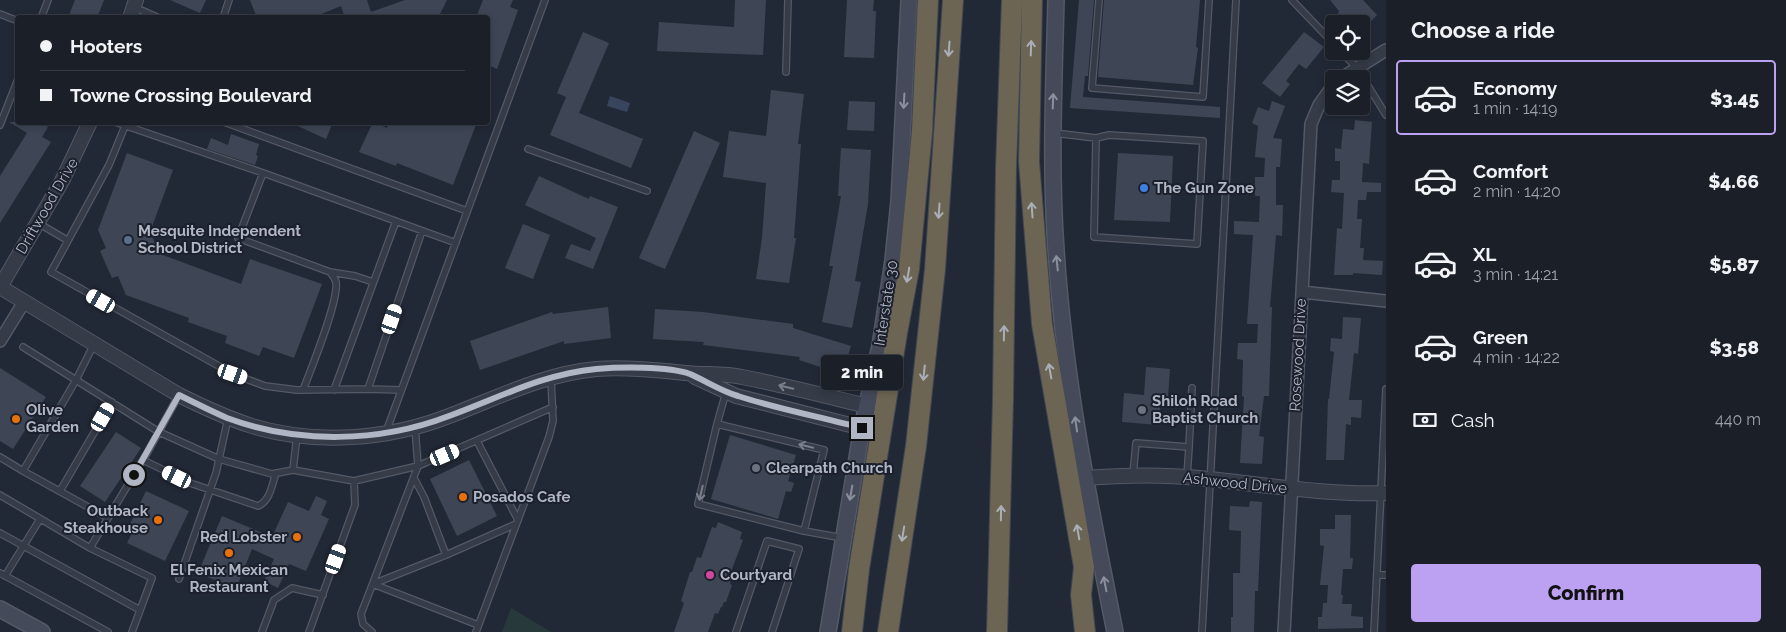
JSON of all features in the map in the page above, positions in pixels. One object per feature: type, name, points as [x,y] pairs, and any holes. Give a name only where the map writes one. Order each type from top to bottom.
[{"type":"highway","points":[[852,632],[856,593],[886,400],[910,260],[922,132],[928,0]]},
{"type":"highway","points":[[888,632],[916,446],[935,269],[953,0]]},
{"type":"highway","points":[[998,632],[1006,168],[1012,0]]},
{"type":"highway","points":[[1032,0],[1029,162],[1042,324],[1084,567],[1098,632]]},
{"type":"highway","points":[[1000,552],[1008,632]]},
{"type":"highway","points":[[1084,567],[1082,594],[1085,632]]},
{"type":"highway","points":[[844,632],[856,593]]},
{"type":"main road","name":"Interstate 30","points":[[828,632],[862,428],[880,346],[894,260],[899,201],[909,0]]},
{"type":"main road","points":[[1056,0],[1052,133],[1052,184],[1056,252],[1066,354],[1084,478],[1115,632]]},
{"type":"main road","points":[[0,609],[42,632]]},
{"type":"street","points":[[1354,70],[1386,50]]},
{"type":"street","name":"Rosewood Drive","points":[[1284,632],[1311,124],[1319,105],[1325,97]]},
{"type":"street","name":"Driftwood Drive","points":[[0,287],[62,181],[89,125]]},
{"type":"street","points":[[0,287],[179,395],[228,418],[269,430],[297,435],[352,437],[415,427],[447,417],[529,383],[572,372],[596,369],[635,368],[741,376],[867,406]]},
{"type":"street","points":[[1302,292],[1386,301]]},
{"type":"street","points":[[1,337],[24,302]]},
{"type":"street","points":[[688,373],[736,396],[862,428]]},
{"type":"street","name":"Ashwood Drive","points":[[1084,478],[1133,475],[1187,477],[1291,489],[1383,493]]},
{"type":"lane","points":[[42,15],[48,0]]},
{"type":"lane","points":[[224,15],[229,0]]},
{"type":"lane","points":[[385,433],[545,0]]},
{"type":"lane","points":[[786,72],[788,0]]},
{"type":"lane","points":[[1099,0],[1092,88],[1203,97],[1209,0]]},
{"type":"lane","points":[[1202,632],[1236,0]]},
{"type":"lane","points":[[1292,0],[1325,35]]},
{"type":"lane","points":[[133,8],[151,15]]},
{"type":"lane","points":[[0,14],[15,20]]},
{"type":"lane","points":[[1349,60],[1357,68],[1386,115]]},
{"type":"lane","points":[[0,125],[15,87]]},
{"type":"lane","points":[[232,125],[467,212]]},
{"type":"lane","points":[[401,390],[303,390],[265,386],[233,374],[50,272],[109,165],[124,126],[263,173],[456,243]]},
{"type":"lane","points":[[1052,133],[1096,138],[1109,135],[1203,142],[1196,244],[1094,236],[1096,138]]},
{"type":"lane","points":[[528,149],[647,191]]},
{"type":"lane","points":[[263,173],[238,238],[330,272],[355,276],[373,282]]},
{"type":"lane","points":[[334,390],[396,221]]},
{"type":"lane","points":[[38,223],[67,240]]},
{"type":"lane","points":[[368,390],[422,231]]},
{"type":"lane","points":[[303,390],[333,306],[336,280],[330,272]]},
{"type":"lane","points":[[23,471],[76,380],[94,344]]},
{"type":"lane","points":[[22,347],[159,432],[219,458],[272,474],[293,470],[354,481],[418,466],[553,407]]},
{"type":"lane","points":[[476,632],[549,437],[553,421],[551,377]]},
{"type":"lane","points":[[1187,477],[1192,388]]},
{"type":"lane","points":[[1374,632],[1376,575],[1383,493],[1386,389]]},
{"type":"lane","points":[[726,391],[698,504],[843,538]]},
{"type":"lane","points":[[90,548],[143,460],[179,395]]},
{"type":"lane","points":[[60,491],[112,402]]},
{"type":"lane","points":[[179,579],[210,489],[228,418]]},
{"type":"lane","points":[[717,424],[824,450],[804,530]]},
{"type":"lane","points":[[372,632],[363,624],[361,614],[418,466],[415,427]]},
{"type":"lane","points":[[293,470],[297,435]]},
{"type":"lane","points":[[477,441],[517,522]]},
{"type":"lane","points":[[1133,475],[1136,443],[1189,447]]},
{"type":"lane","points":[[0,457],[108,518]]},
{"type":"lane","points":[[143,460],[190,483],[252,506],[263,504],[267,499],[276,473]]},
{"type":"lane","points":[[414,478],[424,497],[446,556]]},
{"type":"lane","points":[[309,632],[355,505],[354,481]]},
{"type":"lane","points":[[0,495],[90,548],[152,578],[132,632]]},
{"type":"lane","points":[[40,519],[24,546],[3,575],[108,632]]},
{"type":"lane","points":[[373,584],[446,556],[517,522]]},
{"type":"lane","points":[[0,533],[140,610]]},
{"type":"lane","points":[[736,632],[767,541],[799,549],[772,632]]},
{"type":"lane","points":[[1376,575],[1386,575]]},
{"type":"lane","points":[[373,584],[478,625]]},
{"type":"lane","points":[[262,632],[274,600],[292,588],[323,594]]},
{"type":"shaded area","points":[[511,608],[551,632],[502,632]]},
{"type":"water","points":[[610,96],[630,103],[627,112],[607,106]]},
{"type":"building","points":[[75,0],[104,0],[98,15],[69,15]]},
{"type":"building","points":[[170,0],[206,0],[200,13]]},
{"type":"building","points":[[250,0],[367,0],[371,12],[405,0],[447,0],[440,15],[344,15],[341,6],[319,15],[256,15]]},
{"type":"building","points":[[483,0],[513,0],[510,7],[518,10],[497,69],[490,66],[490,15],[477,15]]},
{"type":"building","points":[[735,0],[766,0],[763,55],[657,51],[659,22],[734,27]]},
{"type":"building","points":[[847,0],[874,0],[873,11],[876,11],[874,58],[844,57]]},
{"type":"building","points":[[1079,0],[1094,0],[1088,76],[1085,76],[1083,97],[1220,107],[1220,118],[1070,108]]},
{"type":"building","points":[[1104,0],[1200,0],[1196,47],[1198,48],[1193,85],[1098,77]]},
{"type":"building","points":[[1330,0],[1363,0],[1377,15],[1370,22],[1370,15],[1340,15],[1339,11]]},
{"type":"building","points":[[583,32],[609,43],[579,113],[643,139],[631,168],[550,135],[566,97],[557,93]]},
{"type":"building","points":[[1304,32],[1324,47],[1306,69],[1299,64],[1286,81],[1290,84],[1280,97],[1262,83]]},
{"type":"building","points":[[771,90],[804,94],[798,144],[801,144],[794,238],[796,238],[789,283],[756,279],[762,238],[766,183],[723,177],[729,131],[766,136]]},
{"type":"building","points":[[849,101],[875,102],[874,131],[847,130]]},
{"type":"building","points":[[1272,101],[1285,106],[1273,138],[1282,139],[1280,167],[1276,167],[1276,205],[1283,205],[1282,236],[1276,235],[1270,307],[1272,307],[1269,396],[1264,396],[1259,436],[1264,437],[1262,464],[1240,463],[1244,397],[1242,396],[1243,360],[1237,359],[1238,343],[1257,343],[1258,324],[1247,324],[1253,235],[1234,234],[1234,221],[1259,222],[1260,196],[1255,196],[1255,177],[1264,177],[1265,158],[1255,157],[1258,126],[1252,123],[1258,107],[1269,111]]},
{"type":"building","points":[[1355,120],[1372,122],[1369,164],[1363,163],[1362,182],[1381,183],[1381,192],[1367,192],[1366,200],[1358,200],[1357,219],[1362,219],[1360,248],[1364,248],[1363,260],[1383,261],[1382,275],[1353,273],[1353,275],[1334,275],[1337,228],[1342,229],[1344,193],[1331,192],[1332,180],[1340,180],[1340,161],[1335,161],[1335,148],[1341,149],[1343,129],[1354,130]]},
{"type":"building","points":[[9,122],[15,122],[15,125],[45,125],[48,127],[42,137],[51,142],[0,223],[0,176],[27,133]]},
{"type":"building","points":[[296,125],[332,125],[326,139]]},
{"type":"building","points":[[372,125],[380,125],[387,128],[388,125],[476,125],[453,185],[397,163],[396,166],[359,152]]},
{"type":"building","points":[[694,131],[720,143],[665,269],[639,258]]},
{"type":"building","points":[[231,134],[259,144],[255,165],[207,149],[211,138],[228,145]]},
{"type":"building","points":[[841,148],[871,150],[868,204],[855,281],[861,282],[852,328],[822,322],[833,266],[829,266],[841,196],[838,196]]},
{"type":"building","points":[[127,153],[173,170],[150,232],[160,254],[241,284],[250,259],[322,284],[294,358],[263,347],[259,356],[225,343],[227,336],[188,322],[189,318],[126,295],[118,276],[112,278],[100,251],[106,248],[98,230]]},
{"type":"building","name":"The Gun Zone","points":[[1118,153],[1173,156],[1170,222],[1114,220]]},
{"type":"building","points":[[539,176],[589,199],[590,196],[618,207],[593,269],[565,258],[571,244],[590,251],[596,238],[525,205]]},
{"type":"building","points":[[523,224],[550,235],[533,279],[505,268]]},
{"type":"building","points":[[608,307],[611,338],[564,344],[564,341],[480,370],[470,341],[552,312],[553,314]]},
{"type":"building","points":[[655,309],[703,312],[793,324],[793,328],[851,346],[842,374],[799,360],[800,357],[703,345],[704,342],[653,339]]},
{"type":"building","points":[[1343,317],[1361,318],[1358,354],[1354,353],[1349,400],[1362,400],[1361,418],[1351,417],[1351,425],[1346,424],[1344,460],[1326,460],[1328,399],[1334,352],[1330,351],[1331,338],[1342,339]]},
{"type":"building","name":"Shiloh Road Baptist Church","points":[[1146,367],[1170,369],[1168,397],[1161,396],[1159,425],[1122,422],[1124,393],[1144,395]]},
{"type":"building","name":"Olive Garden","points":[[0,368],[46,397],[13,449],[0,441]]},
{"type":"building","points":[[116,432],[141,448],[105,502],[80,486]]},
{"type":"building","name":"Clearpath Church","points":[[730,435],[796,455],[788,481],[794,483],[791,492],[786,491],[778,519],[711,499]]},
{"type":"building","name":"Posados Cafe","points":[[469,460],[497,516],[457,536],[430,479]]},
{"type":"building","name":"Outback Steakhouse","points":[[146,491],[189,511],[165,561],[127,543],[132,533],[127,530]]},
{"type":"building","points":[[316,496],[327,501],[321,515],[329,519],[306,571],[289,564],[278,588],[264,581],[274,559],[252,549],[236,589],[198,573],[222,516],[272,537],[288,502],[309,511]]},
{"type":"building","points":[[1250,501],[1262,502],[1258,591],[1255,591],[1254,632],[1231,632],[1233,573],[1240,573],[1241,531],[1229,530],[1230,506],[1249,507]]},
{"type":"building","points":[[1335,515],[1351,515],[1350,558],[1353,558],[1352,569],[1343,569],[1341,595],[1343,595],[1342,604],[1352,604],[1351,616],[1363,617],[1363,628],[1318,629],[1318,617],[1322,617],[1323,603],[1327,603],[1328,585],[1320,585],[1324,546],[1320,545],[1320,529],[1335,529]]},
{"type":"building","name":"Courtyard","points":[[718,522],[742,532],[740,539],[743,540],[732,569],[730,584],[732,585],[726,602],[724,602],[718,614],[715,613],[708,632],[674,632],[684,603],[681,601],[690,572],[692,572],[697,557],[701,558],[712,527],[716,528]]},
{"type":"place","name":"The Gun Zone","points":[[1144,188]]},
{"type":"place","name":"Mesquite Independent School District","points":[[128,240]]},
{"type":"place","name":"Shiloh Road Baptist Church","points":[[1142,410]]},
{"type":"place","name":"Olive Garden","points":[[16,419]]},
{"type":"place","name":"Clearpath Church","points":[[756,468]]},
{"type":"place","name":"Posados Cafe","points":[[463,497]]},
{"type":"place","name":"Outback Steakhouse","points":[[158,520]]},
{"type":"place","name":"Red Lobster","points":[[297,537]]},
{"type":"place","name":"El Fenix Mexican Restaurant","points":[[229,553]]},
{"type":"place","name":"Courtyard","points":[[710,575]]},
{"type":"route","points":[[134,475],[179,395],[228,418],[276,432],[325,437],[352,437],[415,427],[447,417],[529,383],[551,377],[596,369],[635,368],[688,373],[736,396],[862,428]]}]
